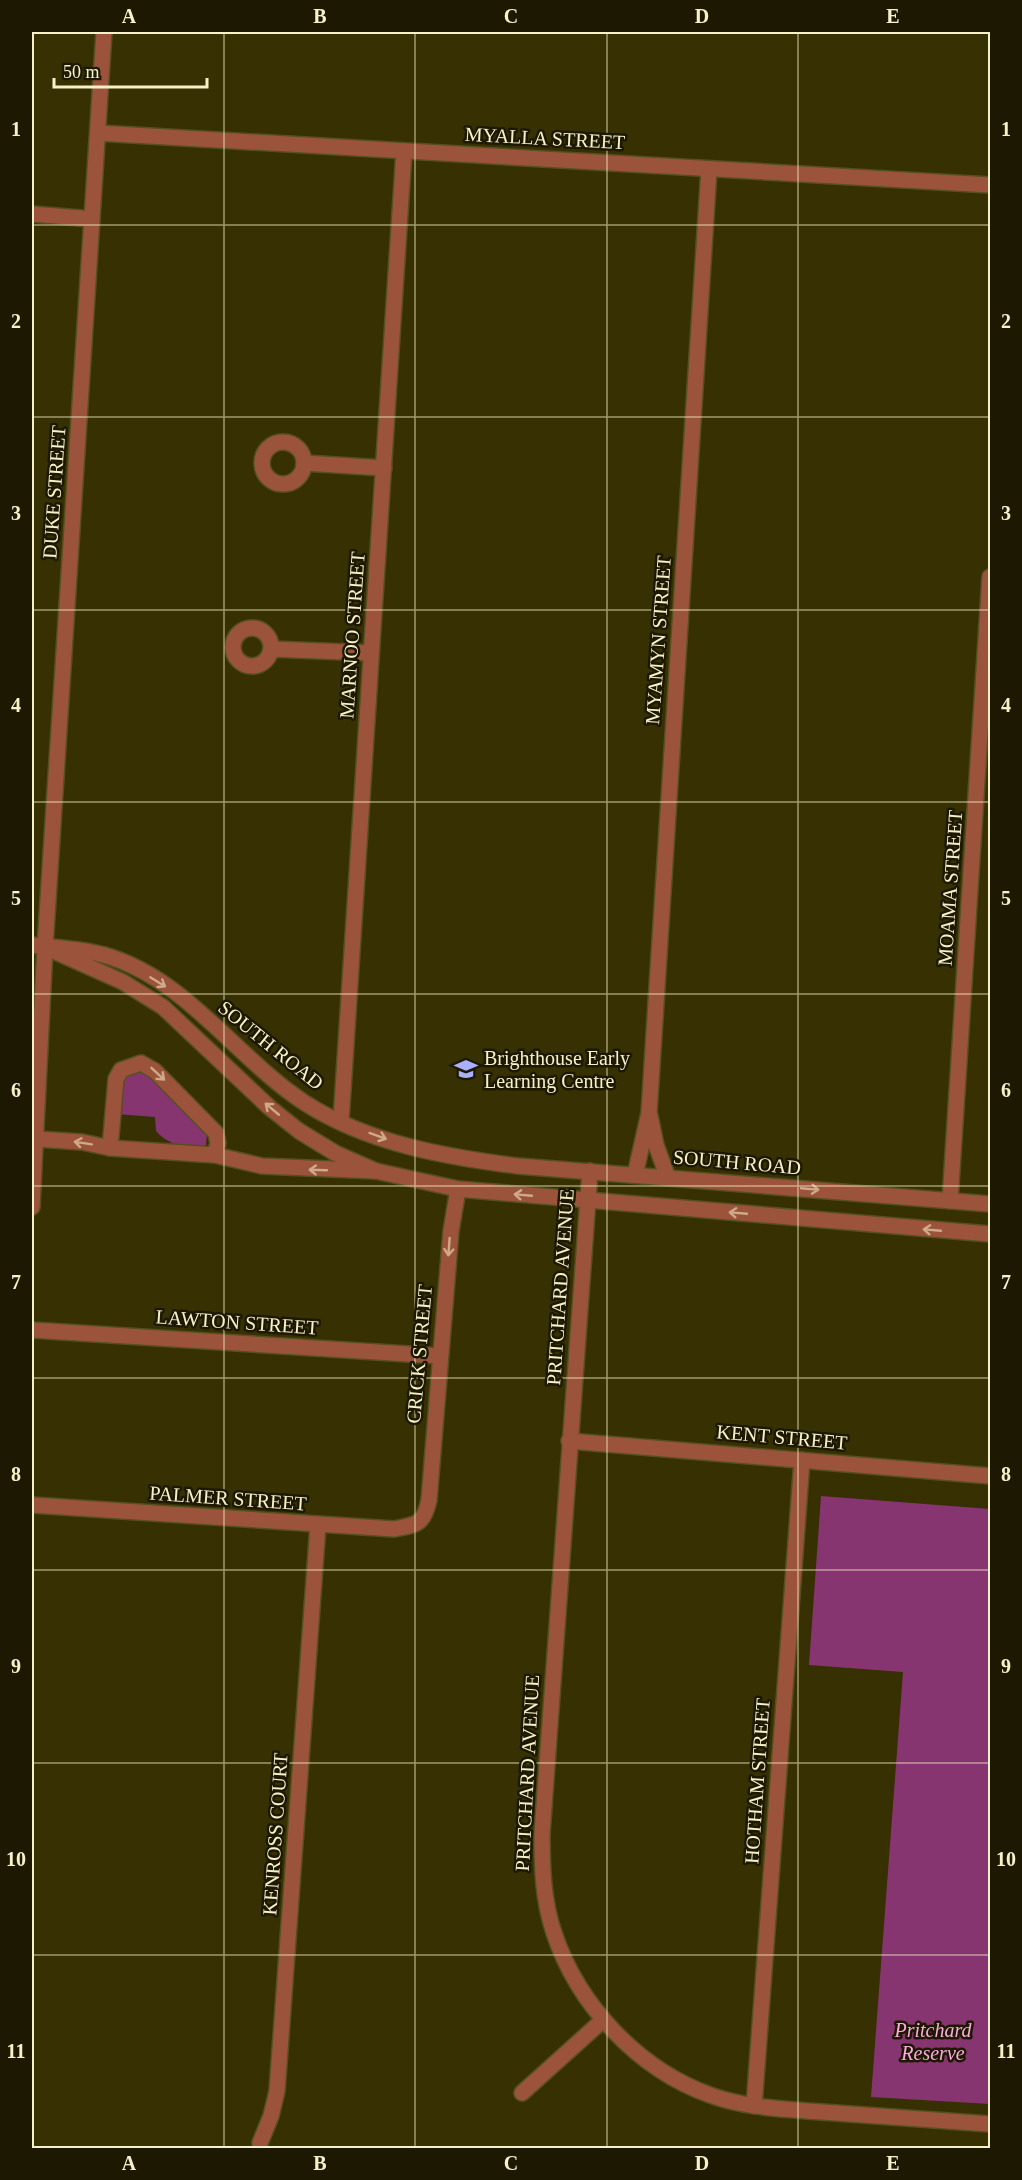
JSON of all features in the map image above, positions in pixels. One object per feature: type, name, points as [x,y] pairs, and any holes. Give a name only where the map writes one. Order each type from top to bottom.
[{"type":"street","name":"DUKE STREET","points":[[32,1207],[36,1139],[38,946],[104,32]]},
{"type":"street","name":"MYALLA STREET","points":[[98,133],[990,185]]},
{"type":"street","name":"MARNOO STREET","points":[[341,1121],[404,151]]},
{"type":"street","name":"MYAMYN STREET","points":[[635,1175],[649,1113],[709,169]]},
{"type":"street","points":[[32,214],[92,219]]},
{"type":"street","points":[[304,463],[384,468]]},
{"type":"street","name":"MOAMA STREET","points":[[950,1201],[990,577]]},
{"type":"street","points":[[271,649],[371,653]]},
{"type":"street","points":[[38,946],[123,982],[163,1007],[231,1074],[299,1131],[335,1153],[376,1171]]},
{"type":"street","name":"SOUTH ROAD","points":[[38,946],[106,955],[139,970],[177,995],[306,1103],[377,1136],[438,1154],[507,1165],[990,1204]]},
{"type":"street","points":[[110,1148],[116,1079],[121,1070],[141,1064],[155,1071],[216,1133],[218,1143],[215,1155]]},
{"type":"street","name":"MYAMYN STREET","points":[[649,1113],[656,1145],[668,1178]]},
{"type":"street","points":[[36,1139],[82,1142],[110,1148],[215,1155],[262,1166],[376,1171],[458,1189],[990,1234]]},
{"type":"street","name":"PRITCHARD AVENUE","points":[[590,1171],[586,1201],[542,1834],[543,1881],[553,1931],[567,1968],[603,2020],[638,2053],[678,2080],[710,2095],[754,2106],[990,2124]]},
{"type":"street","name":"CRICK STREET","points":[[421,1521],[426,1515],[429,1500],[451,1231],[458,1189]]},
{"type":"street","name":"LAWTON STREET","points":[[32,1330],[440,1356]]},
{"type":"street","name":"KENT STREET","points":[[569,1441],[990,1476]]},
{"type":"street","name":"HOTHAM STREET","points":[[754,2106],[802,1460]]},
{"type":"street","name":"PALMER STREET","points":[[32,1505],[394,1529],[421,1521]]},
{"type":"street","name":"KENROSS COURT","points":[[260,2143],[271,2116],[277,2091],[318,1525]]},
{"type":"street","points":[[522,2093],[603,2020]]},
{"type":"green space","points":[[138,1071],[149,1075],[207,1134],[206,1145],[193,1148],[179,1146],[166,1140],[156,1131],[155,1117],[117,1114],[119,1091],[124,1077]]},
{"type":"green space","name":"Pritchard Reserve","points":[[821,1496],[990,1509],[990,2104],[871,2097],[903,1672],[809,1665]]},
{"type":"place","name":"Brighthouse Early Learning Centre","points":[[466,1069]]}]
